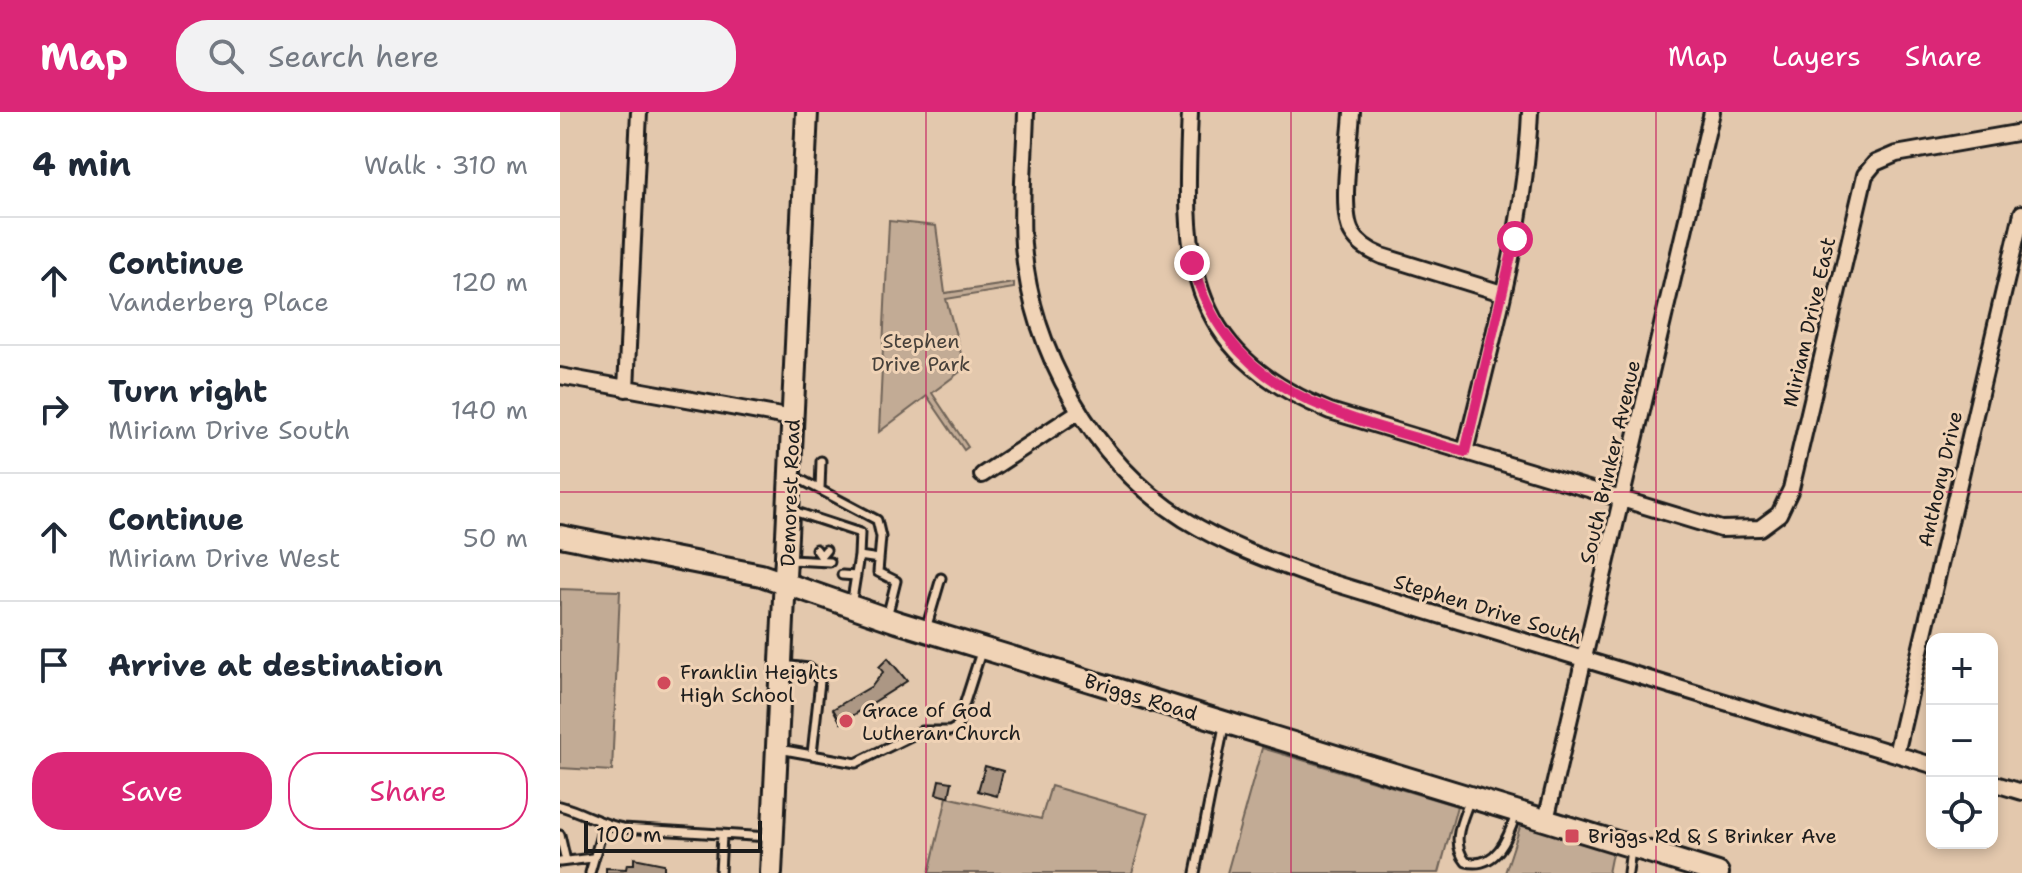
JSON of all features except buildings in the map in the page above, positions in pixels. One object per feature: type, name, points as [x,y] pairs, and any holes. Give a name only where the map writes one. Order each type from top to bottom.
[{"type":"street","points":[[626,389],[639,112]]},
{"type":"street","name":"Demorest Road","points":[[771,873],[807,112]]},
{"type":"street","name":"Stephen Drive South","points":[[1026,112],[1023,245],[1033,306],[1078,412],[1119,463],[1182,518],[1245,552],[1317,578],[1926,763]]},
{"type":"street","points":[[1190,112],[1186,207],[1192,263],[1211,317],[1234,348],[1262,375],[1292,395],[1330,411],[1622,500]]},
{"type":"street","points":[[1352,112],[1347,213],[1353,235],[1365,248],[1382,256],[1502,293]]},
{"type":"street","points":[[1465,452],[1526,175],[1530,112]]},
{"type":"street","name":"South Brinker Avenue","points":[[1546,820],[1712,112]]},
{"type":"street","name":"Miriam Drive East","points":[[1622,500],[1731,530],[1760,528],[1779,514],[1791,489],[1860,190],[1875,163],[1896,154],[2022,132]]},
{"type":"street","name":"Anthony Drive","points":[[1896,754],[2022,213]]},
{"type":"street","points":[[560,376],[792,418]]},
{"type":"street","points":[[982,475],[1078,412]]},
{"type":"street","name":"Briggs Road","points":[[560,536],[761,575],[851,608],[982,649],[1718,873]]},
{"type":"street","points":[[1998,785],[2022,792]]},
{"type":"lane","points":[[820,489],[821,461]]},
{"type":"lane","points":[[790,474],[877,520],[881,537],[878,572],[896,581],[887,619]]},
{"type":"lane","points":[[789,510],[822,525],[862,535],[859,556],[848,573],[851,608]]},
{"type":"lane","points":[[859,556],[879,559]]},
{"type":"lane","points":[[788,560],[823,559]]},
{"type":"lane","points":[[926,631],[941,578]]},
{"type":"lane","points":[[777,749],[856,763],[921,731],[950,731],[957,727],[982,649]]},
{"type":"lane","points":[[782,665],[809,668],[820,681],[812,754]]},
{"type":"lane","points":[[1195,873],[1225,723]]},
{"type":"lane","points":[[1470,797],[1458,833],[1457,851],[1466,862],[1478,865],[1491,860],[1509,835],[1517,811]]},
{"type":"lane","points":[[560,806],[591,814],[604,824],[773,837]]},
{"type":"lane","points":[[590,873],[604,824]]},
{"type":"lane","points":[[560,835],[563,862],[592,858]]},
{"type":"lane","points":[[720,873],[722,835]]},
{"type":"lane","points":[[1628,873],[1632,847]]},
{"type":"green space","name":"Stephen Drive Park","points":[[889,221],[936,226],[945,293],[1014,283],[1014,288],[946,299],[965,368],[932,393],[968,447],[964,450],[927,396],[879,432]]},
{"type":"green space","points":[[560,589],[620,591],[612,771],[560,768]]},
{"type":"green space","points":[[1262,748],[1457,806],[1439,873],[1227,873]]},
{"type":"green space","points":[[1051,786],[1148,814],[1132,873],[929,873],[947,797],[1041,819]]},
{"type":"green space","points":[[1522,821],[1613,848],[1608,873],[1505,873]]},
{"type":"place","name":"Franklin Heights High School","points":[[664,683]]},
{"type":"place","name":"Grace of God Lutheran Church","points":[[846,721]]},
{"type":"place","name":"Briggs Rd & S Brinker Ave","points":[[1572,836]]},
{"type":"route","points":[[1192,263],[1211,317],[1234,348],[1262,375],[1292,395],[1330,411],[1465,452],[1515,239]]}]
